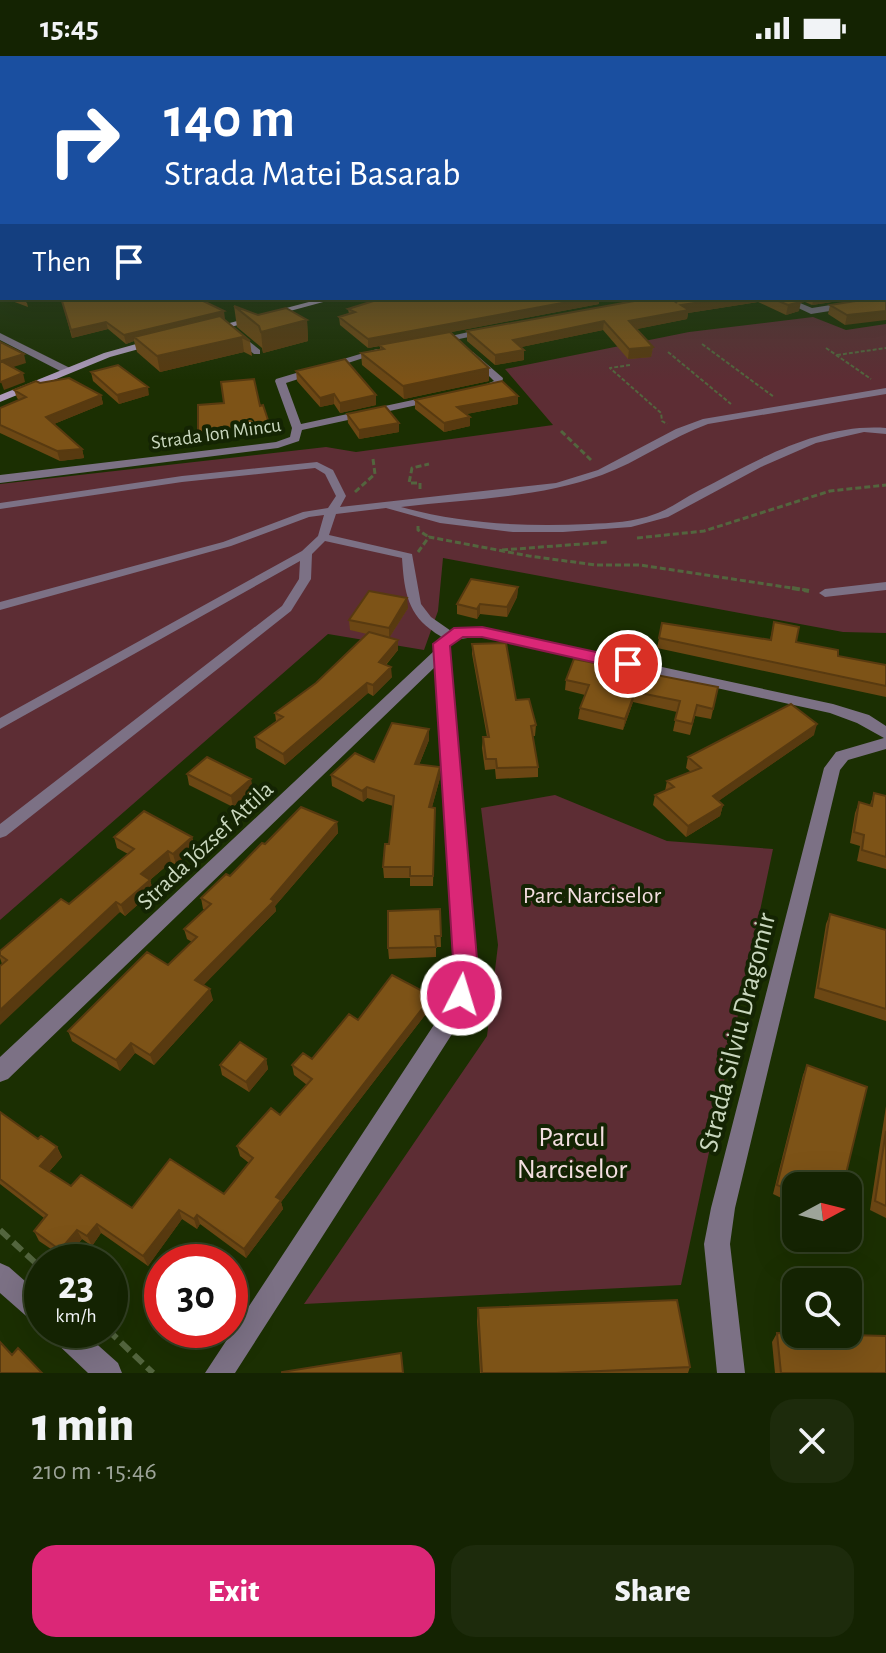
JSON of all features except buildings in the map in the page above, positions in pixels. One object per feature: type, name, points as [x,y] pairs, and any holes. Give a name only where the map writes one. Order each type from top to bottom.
[{"type":"street","points":[[197,333],[326,300]]},
{"type":"street","points":[[786,300],[811,311],[880,300]]},
{"type":"street","points":[[417,344],[497,329]]},
{"type":"street","points":[[0,336],[68,371]]},
{"type":"street","points":[[452,337],[489,368],[499,382],[474,390]]},
{"type":"street","points":[[0,399],[119,351],[167,339]]},
{"type":"street","points":[[297,428],[280,381],[392,349]]},
{"type":"street","name":"Strada Ion Mincu","points":[[0,479],[278,445],[295,439],[297,428],[444,396]]},
{"type":"street","points":[[219,1373],[454,1013],[461,995],[465,959],[445,644],[482,632],[833,709],[863,719],[886,733]]},
{"type":"street","name":"Strada József Attila","points":[[0,1072],[445,644]]},
{"type":"street","name":"Strada Silviu Dragomir","points":[[731,1373],[718,1269],[717,1244],[723,1208],[832,768],[842,756],[886,743]]},
{"type":"street","points":[[0,1276],[24,1297]]},
{"type":"street","points":[[81,1348],[108,1373]]},
{"type":"lane","points":[[226,326],[257,352]]},
{"type":"lane","points":[[0,606],[227,544],[307,514],[421,500],[534,491],[602,472],[679,431],[743,414],[886,391]]},
{"type":"lane","points":[[384,505],[445,523],[493,529],[545,530],[632,523],[658,518],[796,448],[830,435],[850,430],[886,431]]},
{"type":"lane","points":[[0,506],[295,465],[317,465],[329,472],[341,496],[328,518],[323,537],[306,553],[0,724]]},
{"type":"lane","points":[[323,537],[408,556],[410,593],[417,612],[445,644]]},
{"type":"lane","points":[[0,832],[287,608],[305,579],[306,553]]},
{"type":"lane","points":[[825,593],[886,586]]},
{"type":"path","points":[[702,344],[787,406]]},
{"type":"path","points":[[826,348],[874,381]]},
{"type":"path","points":[[837,355],[886,348]]},
{"type":"path","points":[[668,352],[743,414]]},
{"type":"path","points":[[630,365],[610,368],[661,413],[662,421],[679,431]]},
{"type":"path","points":[[561,431],[602,472]]},
{"type":"path","points":[[341,496],[356,492],[375,474],[373,459]]},
{"type":"path","points":[[421,500],[420,483],[409,483],[412,468],[429,464]]},
{"type":"path","points":[[623,540],[704,531],[830,491],[886,485]]},
{"type":"path","points":[[408,556],[420,551],[429,537],[596,565],[640,565],[825,593]]},
{"type":"path","points":[[499,550],[608,542]]},
{"type":"path","points":[[0,1230],[24,1252]]},
{"type":"path","points":[[127,1348],[153,1373]]},
{"type":"green space","points":[[813,317],[846,330],[886,324],[886,633],[843,632],[443,558],[438,611],[424,650],[328,634],[0,920],[0,484],[326,447],[356,452],[553,425],[505,369],[689,332]]},
{"type":"green space","name":"Parcul Narciselor","points":[[555,795],[667,841],[773,849],[681,1285],[304,1304],[487,1036],[498,945],[481,808]]},
{"type":"route","points":[[461,995],[465,959],[441,644],[449,636],[460,632],[482,632],[628,664]]},
{"type":"park label","name":"Parc Narciselor","points":[[592,895]]}]
